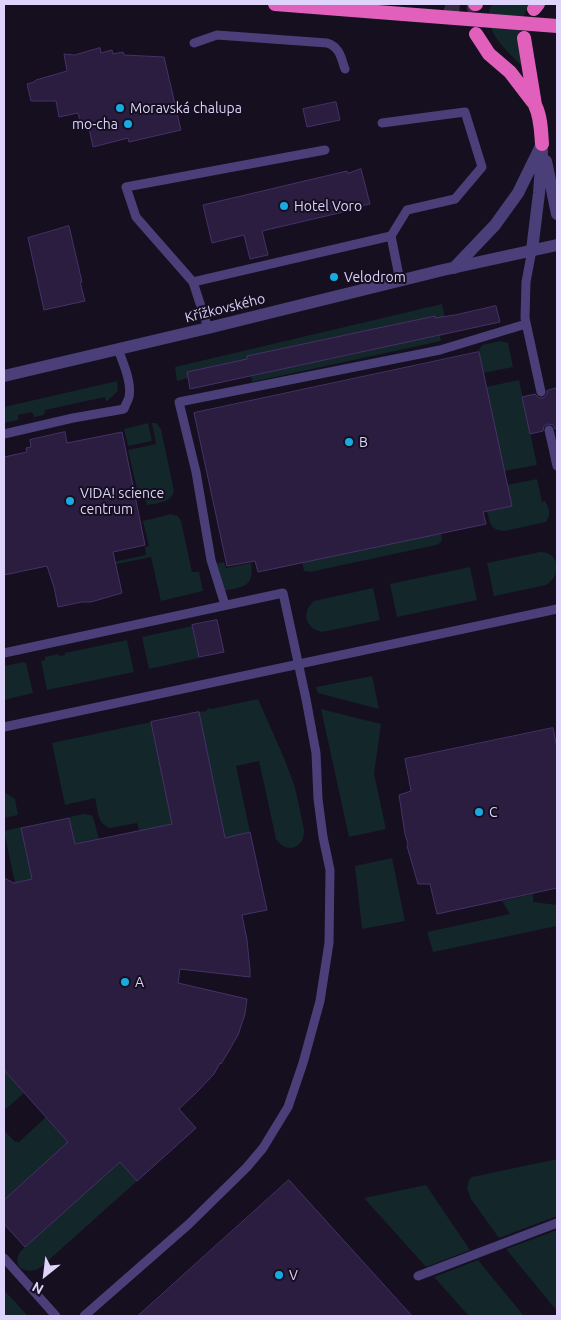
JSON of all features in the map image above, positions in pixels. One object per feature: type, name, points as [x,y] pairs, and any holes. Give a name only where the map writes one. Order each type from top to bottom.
[{"type":"highway","points":[[275,4],[557,26]]},
{"type":"highway","points":[[476,34],[489,54],[514,77],[535,105]]},
{"type":"highway","points":[[524,38],[541,129],[542,144]]},
{"type":"street","points":[[542,144],[557,214]]},
{"type":"street","points":[[532,250],[539,193],[542,144]]},
{"type":"street","points":[[454,268],[495,225],[518,193],[542,144]]},
{"type":"street","name":"Křížkovského","points":[[4,376],[557,245]]},
{"type":"lane","points":[[194,43],[217,35],[327,43],[333,45],[338,50],[345,70]]},
{"type":"lane","points":[[382,123],[466,112],[482,167],[455,199],[407,210],[391,236],[400,281]]},
{"type":"lane","points":[[208,328],[193,282],[136,217],[126,187],[325,150]]},
{"type":"lane","points":[[193,282],[391,236]]},
{"type":"lane","points":[[532,250],[526,282],[525,318],[541,392]]},
{"type":"lane","points":[[224,606],[211,560],[196,472],[179,402],[440,350],[526,324]]},
{"type":"lane","points":[[4,434],[73,418],[124,409],[129,397],[128,383],[118,349]]},
{"type":"lane","points":[[549,430],[557,466]]},
{"type":"lane","points":[[4,653],[283,593],[316,753],[318,799],[330,870],[329,943],[320,1001],[288,1108],[263,1148],[247,1167],[189,1224],[84,1316]]},
{"type":"lane","points":[[4,727],[557,609]]},
{"type":"lane","points":[[418,1276],[557,1223]]},
{"type":"lane","points":[[4,1258],[56,1316]]},
{"type":"green space","points":[[492,4],[530,4],[521,25],[519,40],[523,63],[521,65],[496,38],[492,30],[489,13]]},
{"type":"green space","points":[[442,304],[448,333],[440,336],[441,341],[252,382],[251,376],[372,350],[368,330],[247,356],[250,374],[232,362],[187,372],[188,378],[177,381],[175,367]],"holes":[[[434,316],[438,336],[387,346],[383,327]]]},
{"type":"green space","points":[[500,341],[508,343],[513,367],[483,373],[479,350],[482,345]]},
{"type":"green space","points":[[519,380],[537,465],[504,471],[486,387]]},
{"type":"green space","points":[[117,381],[118,391],[106,402],[105,397],[45,410],[44,415],[34,417],[32,412],[18,415],[18,420],[4,423],[4,407]]},
{"type":"green space","points":[[148,423],[152,441],[128,446],[124,429]]},
{"type":"green space","points":[[152,423],[156,423],[161,429],[174,491],[167,500],[147,505],[145,497],[139,498],[128,450],[156,444]]},
{"type":"green space","points":[[537,479],[542,502],[545,501],[549,509],[549,517],[546,522],[504,531],[493,527],[487,511],[511,506],[507,485]]},
{"type":"green space","points":[[171,514],[178,516],[181,521],[192,572],[199,572],[203,591],[161,601],[151,557],[97,568],[99,565],[146,555],[145,547],[149,546],[143,521]]},
{"type":"green space","points":[[441,533],[442,540],[436,545],[310,572],[304,571],[302,562]]},
{"type":"green space","points":[[540,552],[547,553],[555,560],[556,571],[551,581],[546,585],[494,596],[487,563]]},
{"type":"green space","points":[[224,562],[226,568],[251,563],[252,571],[249,582],[241,587],[222,591],[215,564]]},
{"type":"green space","points":[[470,567],[477,600],[397,617],[390,584]]},
{"type":"green space","points":[[373,588],[380,620],[322,632],[309,624],[306,615],[307,610],[314,601]]},
{"type":"green space","points":[[192,626],[199,658],[149,669],[142,637]]},
{"type":"green space","points":[[127,640],[134,672],[47,690],[41,661],[45,660],[45,657],[59,654],[59,656],[65,655],[65,653]]},
{"type":"green space","points":[[26,663],[33,693],[4,700],[4,666]]},
{"type":"green space","points":[[372,676],[379,709],[318,693],[316,687]]},
{"type":"green space","points":[[258,699],[295,787],[304,836],[298,845],[290,848],[280,844],[276,839],[259,761],[236,766],[250,832],[225,838],[199,712],[206,711],[208,708],[211,709]]},
{"type":"green space","points":[[321,709],[381,724],[374,774],[386,829],[349,837]]},
{"type":"green space","points":[[151,722],[172,824],[139,831],[137,823],[110,828],[100,820],[95,798],[65,805],[52,743]]},
{"type":"green space","points":[[4,792],[15,799],[18,815],[4,818]]},
{"type":"green space","points":[[84,814],[93,817],[99,839],[75,844],[69,817]]},
{"type":"green space","points":[[21,827],[32,879],[15,883],[4,831]]},
{"type":"green space","points":[[392,858],[405,921],[362,929],[355,866]]},
{"type":"green space","points":[[533,894],[533,902],[557,905],[557,926],[433,952],[427,932],[510,914],[502,901]]},
{"type":"green space","points":[[4,1070],[24,1093],[5,1109]]},
{"type":"green space","points":[[46,1117],[68,1142],[4,1200],[4,1130],[14,1141],[19,1142]]},
{"type":"green space","points":[[557,1159],[557,1216],[499,1238],[471,1199],[467,1188],[469,1180],[472,1177]]},
{"type":"green space","points":[[120,1162],[137,1181],[41,1267],[36,1270],[26,1271],[19,1267],[17,1259],[19,1253]]},
{"type":"green space","points":[[426,1185],[470,1250],[426,1267],[364,1198]]},
{"type":"green space","points":[[557,1230],[557,1311],[506,1249]]},
{"type":"green space","points":[[478,1260],[524,1316],[469,1316],[434,1277]]},
{"type":"green space","points":[[4,1290],[28,1316],[4,1316]]},
{"type":"building","points":[[100,48],[101,53],[112,50],[113,54],[123,52],[124,55],[164,57],[181,130],[129,142],[128,138],[93,147],[89,128],[82,129],[78,113],[59,117],[56,101],[31,101],[27,84],[67,71],[64,54],[74,55]]},
{"type":"building","points":[[336,102],[340,120],[307,127],[303,109]]},
{"type":"building","points":[[361,169],[370,204],[262,231],[268,255],[250,259],[244,235],[212,243],[203,205]]},
{"type":"building","points":[[69,226],[85,301],[44,310],[28,238]]},
{"type":"building","points":[[496,306],[500,322],[190,389],[187,372],[247,359],[247,356],[435,316],[435,318],[455,315]]},
{"type":"building","name":"B","points":[[479,352],[512,506],[483,512],[486,524],[258,572],[255,561],[227,566],[194,413]]},
{"type":"building","points":[[557,388],[557,428],[555,429],[553,425],[548,424],[544,426],[543,431],[530,434],[522,397],[535,394],[539,398],[543,398],[547,391]]},
{"type":"building","name":"VIDA! science centrum","points":[[65,432],[67,443],[122,432],[145,545],[113,552],[122,593],[91,602],[58,607],[47,566],[4,575],[4,457],[27,452],[26,448],[31,447],[30,440]]},
{"type":"building","points":[[217,620],[224,652],[199,657],[192,625]]},
{"type":"building","name":"A","points":[[199,712],[225,838],[250,832],[267,910],[242,915],[247,940],[250,977],[180,969],[178,983],[247,999],[245,1014],[238,1035],[221,1064],[214,1074],[179,1109],[196,1128],[137,1181],[120,1162],[25,1247],[4,1224],[4,1200],[68,1142],[4,1070],[4,878],[14,883],[32,879],[21,828],[69,818],[75,844],[172,824],[151,722]]},
{"type":"building","name":"C","points":[[553,728],[557,748],[557,888],[437,914],[430,884],[418,884],[407,846],[399,795],[411,791],[405,759]]},
{"type":"building","name":"V","points":[[289,1180],[412,1316],[138,1316]]},
{"type":"tunnel","points":[[446,4],[460,7],[475,4]]},
{"type":"place","name":"Moravská chalupa","points":[[120,108]]},
{"type":"place","name":"mo-cha","points":[[128,124]]},
{"type":"place","name":"Hotel Voro","points":[[284,206]]},
{"type":"place","name":"Velodrom","points":[[334,277]]},
{"type":"place","name":"B","points":[[349,442]]},
{"type":"place","name":"VIDA! science centrum","points":[[70,501]]},
{"type":"place","name":"C","points":[[479,812]]},
{"type":"place","name":"A","points":[[125,982]]},
{"type":"place","name":"V","points":[[279,1275]]}]
